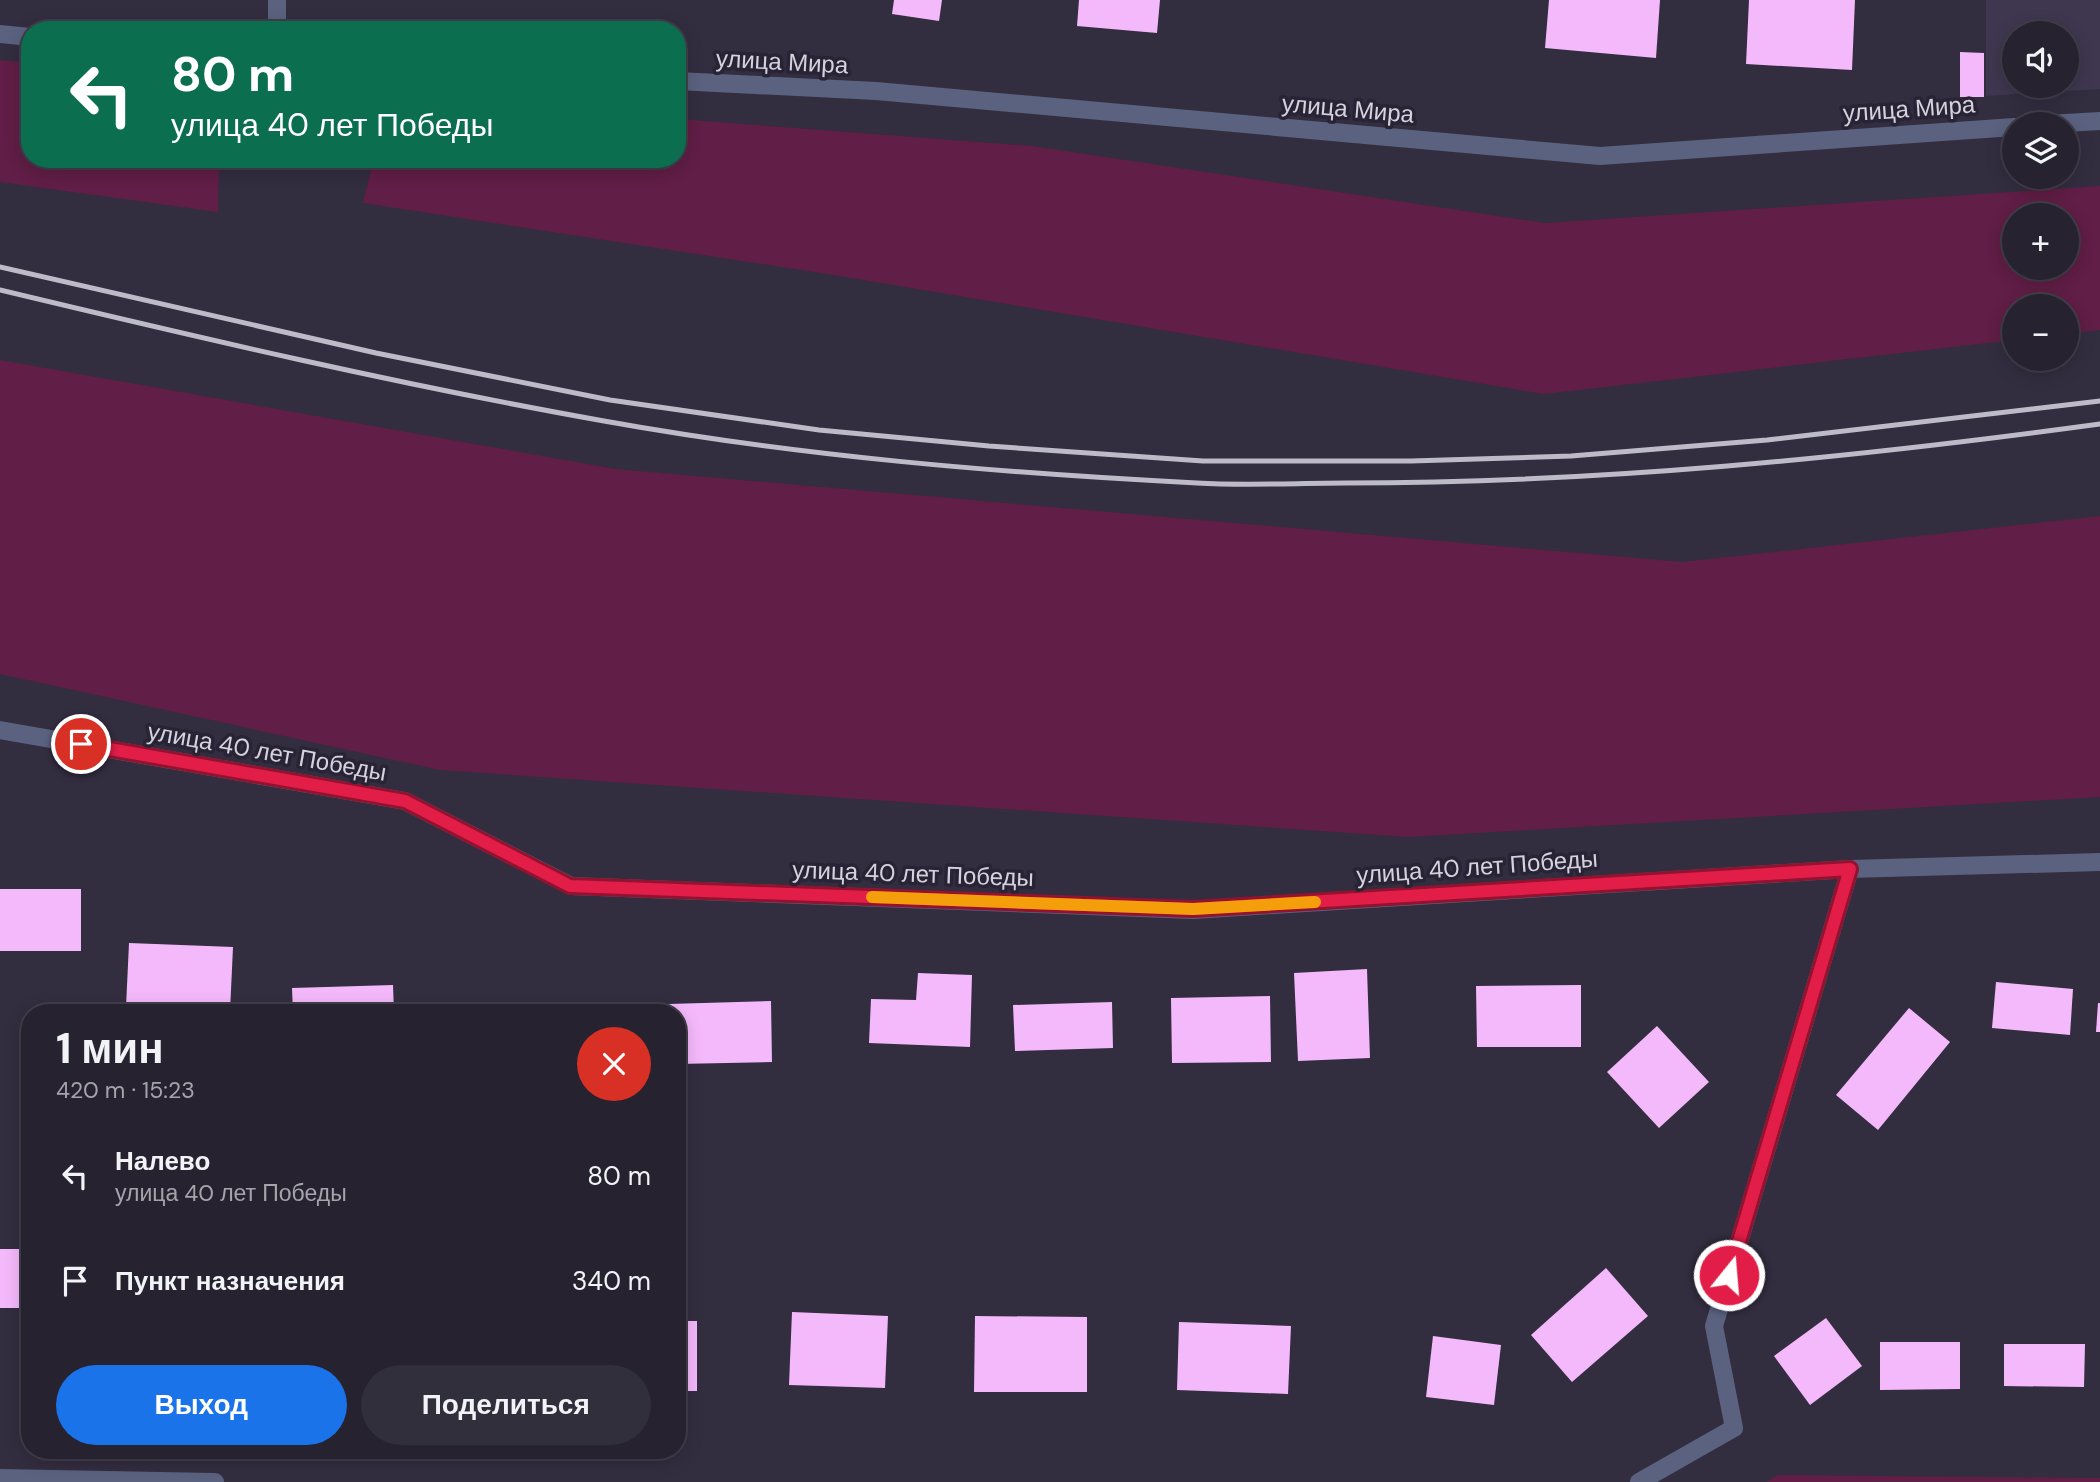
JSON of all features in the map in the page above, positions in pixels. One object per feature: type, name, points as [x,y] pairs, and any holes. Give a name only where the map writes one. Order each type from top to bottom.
[{"type":"street","points":[[277,0],[277,21]]},
{"type":"street","points":[[0,34],[21,36]]},
{"type":"street","name":"улица Мира","points":[[686,81],[876,91],[1600,156],[2002,128]]},
{"type":"street","points":[[2079,122],[2100,121]]},
{"type":"street","name":"улица 40 лет Победы","points":[[0,730],[405,801],[570,886],[1193,909],[1850,869],[2100,862]]},
{"type":"street","points":[[1639,1482],[1734,1428],[1714,1326],[1850,869]]},
{"type":"street","points":[[0,1478],[215,1482]]},
{"type":"shaded area","points":[[1986,0],[2100,0],[2100,89],[2079,90],[2079,21],[2002,21],[2002,95],[1986,96]]},
{"type":"shaded area","points":[[0,60],[21,62],[21,168],[219,168],[218,212],[0,182]]},
{"type":"shaded area","points":[[686,120],[1032,146],[1545,223],[2100,186],[2100,330],[2079,333],[2079,294],[2002,294],[2002,341],[1544,394],[834,275],[363,203],[372,168],[686,168]]},
{"type":"shaded area","points":[[0,360],[616,469],[1682,562],[2100,516],[2100,797],[1408,837],[440,770],[0,674]]},
{"type":"shaded area","points":[[1778,1475],[2100,1478],[2100,1482],[1766,1482]]},
{"type":"building","points":[[894,0],[942,0],[939,21],[892,14]]},
{"type":"building","points":[[1079,0],[1160,0],[1157,33],[1077,26]]},
{"type":"building","points":[[1549,0],[1660,0],[1656,58],[1545,48]]},
{"type":"building","points":[[1749,0],[1855,0],[1852,70],[1746,64]]},
{"type":"building","points":[[1960,52],[1984,53],[1984,97],[1960,97]]},
{"type":"building","points":[[0,889],[81,889],[81,951],[0,951]]},
{"type":"building","points":[[129,943],[233,947],[230,1004],[126,1004]]},
{"type":"building","points":[[1367,969],[1370,1058],[1298,1061],[1294,973]]},
{"type":"building","points":[[918,973],[972,975],[970,1047],[869,1043],[871,999],[916,1000]]},
{"type":"building","points":[[1996,982],[2073,989],[2070,1035],[1992,1028]]},
{"type":"building","points":[[393,985],[394,1004],[293,1004],[292,988]]},
{"type":"building","points":[[1581,985],[1581,1047],[1477,1047],[1476,986]]},
{"type":"building","points":[[1270,996],[1271,1062],[1172,1063],[1171,998]]},
{"type":"building","points":[[771,1001],[772,1062],[686,1064],[686,1004],[668,1004]]},
{"type":"building","points":[[1112,1002],[1113,1048],[1015,1051],[1013,1005]]},
{"type":"building","points":[[2098,1003],[2100,1032],[2096,1032]]},
{"type":"building","points":[[1909,1008],[1950,1042],[1878,1130],[1836,1095]]},
{"type":"building","points":[[1657,1026],[1709,1082],[1659,1128],[1607,1072]]},
{"type":"building","points":[[0,1249],[21,1249],[21,1308],[0,1308]]},
{"type":"building","points":[[1606,1268],[1648,1316],[1572,1382],[1531,1335]]},
{"type":"building","points":[[792,1312],[888,1316],[885,1388],[789,1385]]},
{"type":"building","points":[[975,1316],[1087,1317],[1087,1392],[974,1392]]},
{"type":"building","points":[[1826,1318],[1862,1366],[1810,1405],[1774,1356]]},
{"type":"building","points":[[686,1321],[697,1321],[697,1391],[686,1391]]},
{"type":"building","points":[[1179,1322],[1291,1326],[1288,1394],[1177,1390]]},
{"type":"building","points":[[1433,1336],[1501,1345],[1494,1405],[1426,1397]]},
{"type":"building","points":[[1880,1342],[1960,1342],[1960,1389],[1880,1390]]},
{"type":"building","points":[[2004,1344],[2085,1344],[2084,1387],[2004,1386]]},
{"type":"railway","points":[[0,267],[376,353],[610,400],[819,430],[989,446],[1203,461],[1411,461],[1571,456],[1767,440],[2100,401]]},
{"type":"railway","points":[[0,290],[376,376],[604,421],[825,453],[1123,479],[1216,484],[1535,479],[1818,458],[2100,424]]},
{"type":"slow traffic","points":[[872,897],[1193,909],[1315,902]]},
{"type":"route","points":[[81,744],[405,801],[570,886],[1193,909],[1850,869],[1729,1275]]}]
